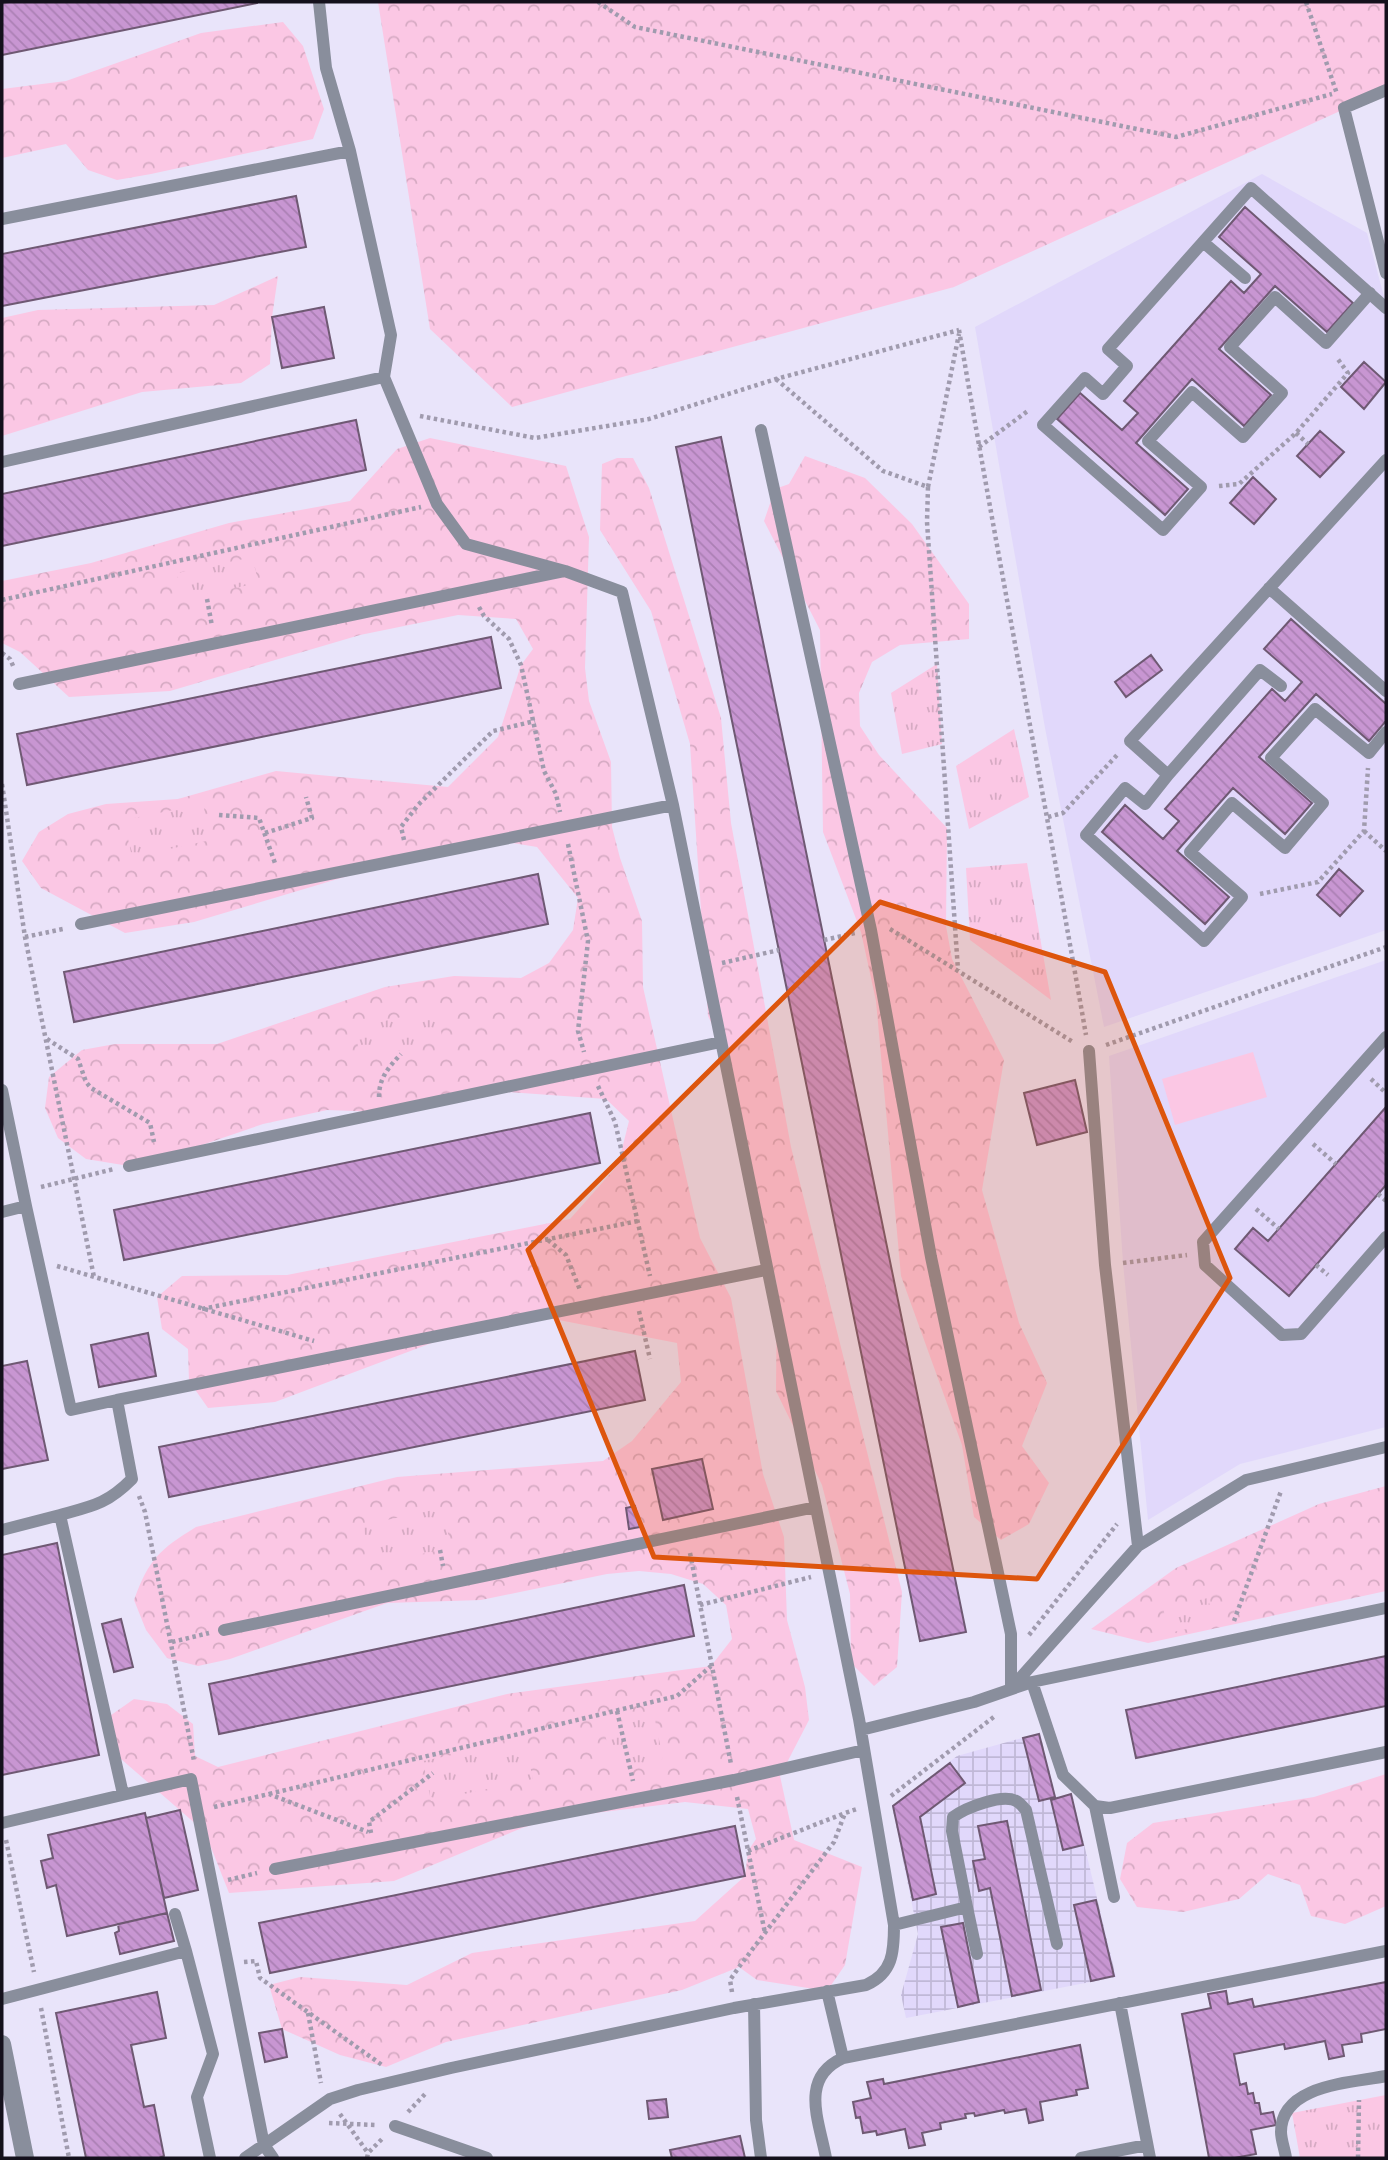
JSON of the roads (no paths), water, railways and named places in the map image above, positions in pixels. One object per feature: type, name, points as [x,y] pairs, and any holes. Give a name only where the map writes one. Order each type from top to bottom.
[{"type":"street","points":[[2,2044],[26,2158]]},
{"type":"lane","points":[[244,2158],[330,2099],[358,2090],[734,2008],[866,1985],[877,1980],[890,1964],[894,1925],[879,1822],[861,1730],[673,805],[622,592],[565,571],[466,544],[437,504],[384,377],[391,335],[350,151],[326,68],[318,2]]},
{"type":"lane","points":[[1386,90],[1344,108],[1386,273]]},
{"type":"lane","points":[[2,219],[350,151]]},
{"type":"lane","points":[[1370,293],[1326,343],[1275,298],[1230,347],[1282,393],[1243,437],[1192,392],[1148,441],[1201,487],[1163,530],[1044,425],[1085,378],[1103,394],[1128,366],[1108,349],[1251,188],[1370,293],[1386,308]]},
{"type":"lane","points":[[1203,242],[1245,278]]},
{"type":"lane","points":[[2,462],[384,377]]},
{"type":"lane","points":[[761,430],[871,930],[931,1257],[1011,1634],[1012,1688]]},
{"type":"lane","points":[[1168,775],[1130,741],[1386,460]]},
{"type":"lane","points":[[19,684],[474,592],[565,571]]},
{"type":"lane","points":[[1269,588],[1386,691]]},
{"type":"lane","points":[[1281,686],[1261,670],[1145,804],[1125,788],[1086,835],[1204,941],[1242,897],[1190,852],[1232,803],[1285,848],[1323,803],[1271,758],[1315,709],[1369,753],[1386,732]]},
{"type":"lane","points":[[81,925],[673,805]]},
{"type":"lane","points":[[1386,1037],[1203,1242],[1205,1265],[1282,1335],[1301,1334],[1386,1237]]},
{"type":"lane","points":[[129,1166],[721,1042]]},
{"type":"lane","points":[[1089,1051],[1105,1265],[1138,1546]]},
{"type":"lane","points":[[2,1090],[71,1410],[766,1270]]},
{"type":"lane","points":[[2,1212],[26,1206]]},
{"type":"lane","points":[[2,1530],[99,1505],[118,1493],[132,1479],[117,1400]]},
{"type":"lane","points":[[1012,1688],[1138,1546],[1246,1480],[1386,1447]]},
{"type":"lane","points":[[224,1630],[816,1507]]},
{"type":"lane","points":[[60,1515],[123,1794]]},
{"type":"lane","points":[[861,1730],[974,1702],[1032,1682],[1386,1608]]},
{"type":"lane","points":[[1032,1682],[1063,1775],[1095,1806],[1114,1897]]},
{"type":"lane","points":[[275,1869],[734,1780],[864,1750]]},
{"type":"lane","points":[[1095,1806],[1110,1808],[1386,1752]]},
{"type":"lane","points":[[2,1823],[191,1779],[264,2144],[273,2158]]},
{"type":"lane","points":[[977,1954],[952,1831],[953,1817],[964,1809],[1005,1798],[1017,1801],[1026,1810],[1058,1944]]},
{"type":"lane","points":[[894,1925],[967,1907]]},
{"type":"lane","points":[[175,1914],[213,2054],[197,2097],[210,2158]]},
{"type":"lane","points":[[2,1999],[186,1951]]},
{"type":"lane","points":[[826,2158],[815,2101],[816,2086],[819,2076],[831,2064],[843,2058],[1386,1951]]},
{"type":"lane","points":[[827,1992],[843,2058]]},
{"type":"lane","points":[[1081,2158],[1149,2152],[1120,2003]]},
{"type":"lane","points":[[754,2004],[756,2120],[761,2158]]},
{"type":"lane","points":[[1286,2158],[1281,2132],[1284,2116],[1297,2098],[1316,2090],[1386,2076]]},
{"type":"lane","points":[[395,2126],[487,2158]]}]
